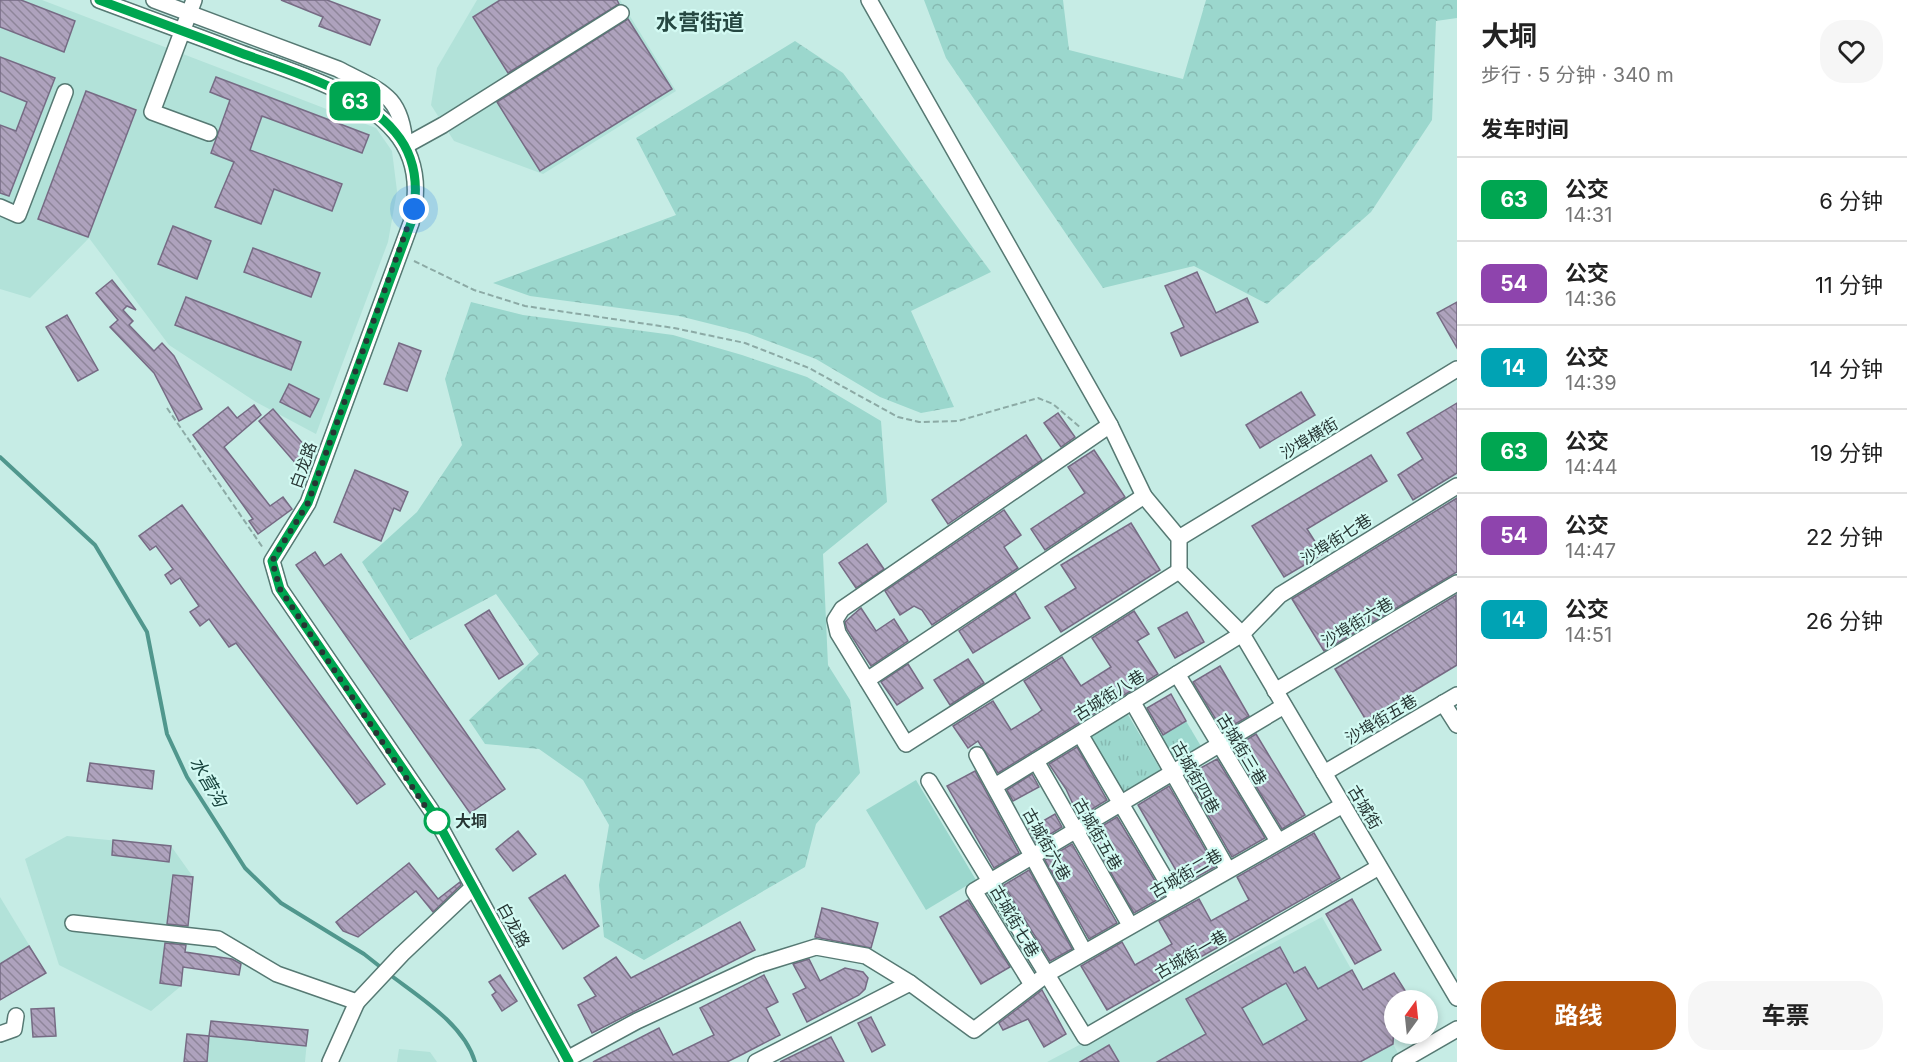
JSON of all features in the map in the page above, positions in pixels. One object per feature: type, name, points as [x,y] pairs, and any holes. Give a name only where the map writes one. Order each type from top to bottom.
[{"type":"street","name":"白龙路","points":[[99,0],[332,88],[377,116],[394,130],[405,146],[413,169],[416,196],[411,223],[308,503],[272,561],[280,589],[431,810],[568,1061]]},
{"type":"street","points":[[154,0],[191,7],[338,69],[367,84],[392,100],[403,122],[405,146],[443,125],[621,14]]},
{"type":"street","points":[[869,0],[1110,425],[1144,496],[1179,538],[1179,571],[906,744],[838,633],[835,620],[842,609],[1110,425]]},
{"type":"street","points":[[191,7],[152,112],[209,133]]},
{"type":"street","points":[[0,207],[18,215],[65,92]]},
{"type":"street","name":"沙埠横街","points":[[1179,538],[1457,369]]},
{"type":"street","name":"沙埠街七巷","points":[[1242,634],[1280,595],[1457,486]]},
{"type":"street","points":[[867,680],[1144,496]]},
{"type":"street","name":"古城街","points":[[1179,571],[1242,634],[1457,998]]},
{"type":"street","name":"沙埠街六巷","points":[[1275,691],[1457,583]]},
{"type":"street","name":"古城街八巷","points":[[995,786],[1242,634]]},
{"type":"street","name":"古城街三巷","points":[[1177,674],[1278,842]]},
{"type":"street","name":"沙埠街五巷","points":[[1324,773],[1457,695]]},
{"type":"street","name":"古城街四巷","points":[[1132,701],[1228,870]]},
{"type":"street","points":[[1443,703],[1457,724]]},
{"type":"street","points":[[989,881],[1284,706]]},
{"type":"street","points":[[1080,734],[1177,899]]},
{"type":"street","name":"古城街六巷","points":[[977,755],[1084,951]]},
{"type":"street","name":"古城街五巷","points":[[1036,761],[1130,925]]},
{"type":"street","name":"古城街七巷","points":[[929,781],[1047,974]]},
{"type":"street","name":"古城街二巷","points":[[910,983],[974,1030],[1031,983],[1343,805]]},
{"type":"street","name":"古城街一巷","points":[[1047,974],[1084,1037],[1379,867]]},
{"type":"street","name":"古城街七巷","points":[[989,881],[974,891],[1031,983]]},
{"type":"street","points":[[330,1062],[357,1002],[402,954],[473,887]]},
{"type":"street","points":[[74,923],[218,939],[277,974],[357,1002]]},
{"type":"street","points":[[568,1061],[637,1021],[758,965],[816,947],[866,956],[910,983]]},
{"type":"street","points":[[756,1062],[910,983]]},
{"type":"street","points":[[0,1035],[14,1029],[16,1016]]},
{"type":"street","points":[[1400,1062],[1457,1029]]},
{"type":"path","points":[[399,254],[474,290],[525,306],[674,328],[745,343],[809,368],[898,417],[919,422],[958,421],[1038,398],[1053,404],[1093,437]]},
{"type":"path","points":[[167,408],[272,561]]},
{"type":"shaded area","points":[[0,0],[42,0],[376,128],[392,151],[397,191],[388,242],[316,434],[256,402],[169,345],[89,238],[30,298],[0,289]]},
{"type":"shaded area","points":[[477,0],[620,0],[676,91],[543,174],[454,141],[431,105],[437,68]]},
{"type":"shaded area","points":[[67,836],[171,846],[193,877],[185,952],[241,960],[239,975],[183,967],[181,986],[151,1011],[59,965],[25,859]]},
{"type":"shaded area","points":[[0,897],[46,973],[0,1000]]},
{"type":"shaded area","points":[[1322,917],[1384,1028],[1384,1044],[1393,1044],[1403,1062],[1047,1062]]},
{"type":"shaded area","points":[[211,1021],[308,1030],[305,1062],[184,1062],[187,1034],[209,1036]]},
{"type":"shaded area","points":[[399,1049],[430,1052],[437,1062],[397,1062]]},
{"type":"green space","points":[[924,0],[1063,0],[1069,50],[1183,79],[1206,0],[1457,0],[1457,18],[1436,21],[1432,120],[1371,212],[1267,304],[1194,266],[1103,288],[946,58]]},
{"type":"green space","points":[[795,41],[843,73],[991,272],[911,311],[954,407],[921,413],[880,397],[816,359],[747,333],[679,316],[530,296],[493,283],[676,215],[636,138]]},
{"type":"green space","points":[[471,302],[523,315],[673,335],[742,355],[807,377],[881,421],[887,502],[823,554],[828,665],[850,700],[860,773],[816,824],[805,867],[644,960],[604,937],[599,885],[609,825],[583,780],[539,749],[485,744],[469,720],[539,654],[496,594],[410,640],[362,562],[417,512],[462,445],[445,379]]},
{"type":"green space","points":[[1127,713],[1162,772],[1124,794],[1089,735]]},
{"type":"green space","points":[[1186,721],[1202,748],[1173,764],[1158,738]]},
{"type":"green space","points":[[916,780],[976,880],[926,910],[866,810]]},
{"type":"building","points":[[0,0],[21,0],[75,21],[64,52],[0,27]]},
{"type":"building","points":[[281,0],[327,0],[380,20],[370,45],[319,26],[323,17]]},
{"type":"building","points":[[500,0],[617,0],[619,4],[508,73],[473,17]]},
{"type":"building","points":[[628,19],[672,89],[540,171],[497,102]]},
{"type":"building","points":[[0,57],[55,78],[9,196],[0,193],[0,125],[16,131],[27,102],[0,91]]},
{"type":"building","points":[[216,77],[369,135],[362,153],[262,116],[250,150],[342,184],[332,211],[274,189],[261,224],[215,207],[234,162],[211,153],[230,100],[210,92]]},
{"type":"building","points":[[86,91],[136,110],[88,237],[38,219]]},
{"type":"building","points":[[173,226],[211,241],[197,279],[158,264]]},
{"type":"building","points":[[253,248],[320,273],[311,297],[244,272]]},
{"type":"building","points":[[1197,272],[1216,313],[1247,298],[1258,322],[1181,356],[1171,333],[1184,327],[1165,286]]},
{"type":"building","points":[[112,280],[136,310],[127,306],[123,310],[133,321],[129,325],[154,351],[162,343],[174,356],[202,409],[179,421],[154,373],[110,327],[118,320],[96,293]]},
{"type":"building","points":[[186,297],[301,342],[291,370],[175,325]]},
{"type":"building","points":[[1457,302],[1457,348],[1437,313]]},
{"type":"building","points":[[67,315],[98,370],[78,381],[46,327]]},
{"type":"building","points":[[399,343],[421,351],[407,391],[384,384]]},
{"type":"building","points":[[289,384],[319,399],[310,417],[280,402]]},
{"type":"building","points":[[1301,392],[1315,415],[1260,448],[1246,425]]},
{"type":"building","points":[[1457,403],[1457,473],[1413,500],[1398,475],[1423,459],[1407,433]]},
{"type":"building","points":[[254,405],[261,415],[224,447],[270,506],[283,497],[292,509],[258,534],[249,521],[253,519],[193,435],[228,407],[237,418]]},
{"type":"building","points":[[273,409],[311,453],[297,465],[259,421]]},
{"type":"building","points":[[1058,413],[1075,437],[1061,447],[1044,423]]},
{"type":"building","points":[[1026,435],[1042,460],[948,524],[932,500]]},
{"type":"building","points":[[1094,450],[1125,497],[1045,550],[1031,529],[1085,493],[1068,467]]},
{"type":"building","points":[[1371,455],[1387,481],[1307,529],[1323,554],[1284,577],[1252,526]]},
{"type":"building","points":[[355,470],[408,492],[400,511],[394,508],[381,541],[334,522]]},
{"type":"building","points":[[1457,498],[1457,572],[1324,651],[1292,599]]},
{"type":"building","points":[[182,505],[385,784],[357,804],[236,643],[229,647],[209,619],[200,626],[190,612],[199,606],[180,578],[171,584],[165,575],[173,569],[156,546],[150,550],[139,536]]},
{"type":"building","points":[[1004,510],[1021,535],[1004,547],[1018,568],[932,625],[922,610],[914,606],[900,615],[885,591]]},
{"type":"building","points":[[1131,523],[1160,570],[1061,632],[1045,607],[1076,588],[1061,565]]},
{"type":"building","points":[[867,544],[884,569],[856,588],[839,563]]},
{"type":"building","points":[[315,552],[324,566],[341,554],[505,789],[470,813],[296,565]]},
{"type":"building","points":[[1015,593],[1030,618],[973,653],[959,631]]},
{"type":"building","points":[[1456,595],[1457,665],[1366,720],[1335,669]]},
{"type":"building","points":[[861,608],[876,631],[894,619],[908,641],[871,666],[847,629],[845,622]]},
{"type":"building","points":[[489,610],[523,664],[499,679],[465,625]]},
{"type":"building","points":[[1134,611],[1149,634],[1137,641],[1158,674],[998,773],[978,741],[968,748],[953,726],[993,701],[1011,730],[1037,714],[1042,710],[1024,681],[1062,657],[1081,686],[1111,667],[1092,638]]},
{"type":"building","points":[[1187,612],[1204,642],[1175,658],[1158,628]]},
{"type":"building","points":[[968,659],[984,683],[950,705],[934,680]]},
{"type":"building","points":[[908,664],[923,688],[897,705],[881,682]]},
{"type":"building","points":[[1220,666],[1249,716],[1223,731],[1193,682]]},
{"type":"building","points":[[1171,694],[1186,721],[1163,735],[1147,708]]},
{"type":"building","points":[[1256,734],[1305,815],[1282,829],[1233,748]]},
{"type":"building","points":[[1077,747],[1107,800],[1079,817],[1066,789],[1049,764]]},
{"type":"building","points":[[1217,759],[1265,838],[1232,857],[1186,776]]},
{"type":"building","points":[[90,763],[154,771],[152,789],[87,781]]},
{"type":"building","points":[[975,771],[1019,853],[994,868],[947,786]]},
{"type":"building","points":[[1032,774],[1039,787],[1013,801],[1007,790]]},
{"type":"building","points":[[1169,786],[1215,867],[1184,884],[1138,805]]},
{"type":"building","points":[[1055,814],[1062,827],[1036,843],[1029,829]]},
{"type":"building","points":[[1117,817],[1164,896],[1134,913],[1089,834]]},
{"type":"building","points":[[518,831],[536,854],[513,871],[496,849]]},
{"type":"building","points":[[1314,833],[1340,878],[1107,1010],[1081,966],[1122,942],[1135,965],[1172,944],[1159,921],[1199,899],[1211,921],[1249,900],[1237,877]]},
{"type":"building","points":[[113,840],[171,846],[169,862],[112,855]]},
{"type":"building","points":[[1072,844],[1117,923],[1089,939],[1045,860]]},
{"type":"building","points":[[409,863],[438,899],[460,882],[461,885],[433,912],[416,891],[358,937],[343,931],[336,922]]},
{"type":"building","points":[[1029,870],[1072,949],[1050,961],[1004,885]]},
{"type":"building","points":[[173,875],[193,877],[188,926],[167,924]]},
{"type":"building","points":[[565,875],[599,926],[563,949],[529,898]]},
{"type":"building","points":[[1352,899],[1381,950],[1355,964],[1326,914]]},
{"type":"building","points":[[968,900],[1010,967],[981,984],[940,917]]},
{"type":"building","points":[[822,908],[878,923],[871,948],[815,937]]},
{"type":"building","points":[[740,922],[755,950],[592,1033],[578,1005],[596,996],[584,978],[616,957],[631,978]]},
{"type":"building","points":[[165,943],[186,945],[185,952],[232,959],[241,964],[239,975],[183,967],[181,986],[160,983]]},
{"type":"building","points":[[29,946],[46,973],[0,1000],[0,964]]},
{"type":"building","points":[[1280,947],[1294,973],[1305,967],[1318,989],[1352,970],[1363,990],[1394,973],[1405,990],[1384,990],[1384,1044],[1393,1044],[1360,1062],[1157,1062],[1206,1034],[1186,999]],"holes":[[[1286,983],[1307,1020],[1263,1045],[1242,1008]]]},
{"type":"building","points":[[809,959],[820,981],[845,968],[863,972],[868,978],[865,989],[859,995],[807,1022],[793,994],[806,988],[793,964]]},
{"type":"building","points":[[500,975],[517,1001],[502,1011],[492,995],[496,992],[489,982]]},
{"type":"building","points":[[764,975],[778,1002],[766,1008],[780,1035],[741,1055],[727,1062],[593,1062],[659,1028],[673,1055],[714,1035],[700,1008]]},
{"type":"building","points":[[1042,990],[1066,1034],[1044,1047],[1028,1019],[1003,1030],[999,1023]]},
{"type":"building","points":[[54,1008],[56,1036],[33,1037],[31,1009]]},
{"type":"building","points":[[871,1017],[885,1045],[872,1052],[858,1023]]},
{"type":"building","points":[[211,1021],[308,1030],[306,1046],[209,1036]]},
{"type":"building","points":[[187,1034],[209,1036],[207,1062],[184,1062]]},
{"type":"building","points":[[831,1037],[844,1062],[780,1062]]},
{"type":"building","points":[[1109,1045],[1119,1062],[1080,1062]]},
{"type":"waterway","name":"水营沟","points":[[0,457],[95,545],[147,632],[167,734],[187,777],[245,868],[281,903],[364,954],[383,969]]},
{"type":"waterway","name":"水营沟","points":[[389,974],[439,1012],[451,1024],[461,1035],[475,1062]]},
{"type":"bus line","name":"63","points":[[99,0],[332,88],[357,102],[394,130],[410,157],[416,196],[411,223],[308,503],[272,561],[280,589],[431,810],[569,1062]]},
{"type":"place","name":"大垌","points":[[437,821]]},
{"type":"district","name":"水营街道","points":[[700,22]]},
{"type":"route","points":[[414,209],[411,223],[308,503],[272,561],[280,589],[431,810],[441,830],[437,821]]}]
